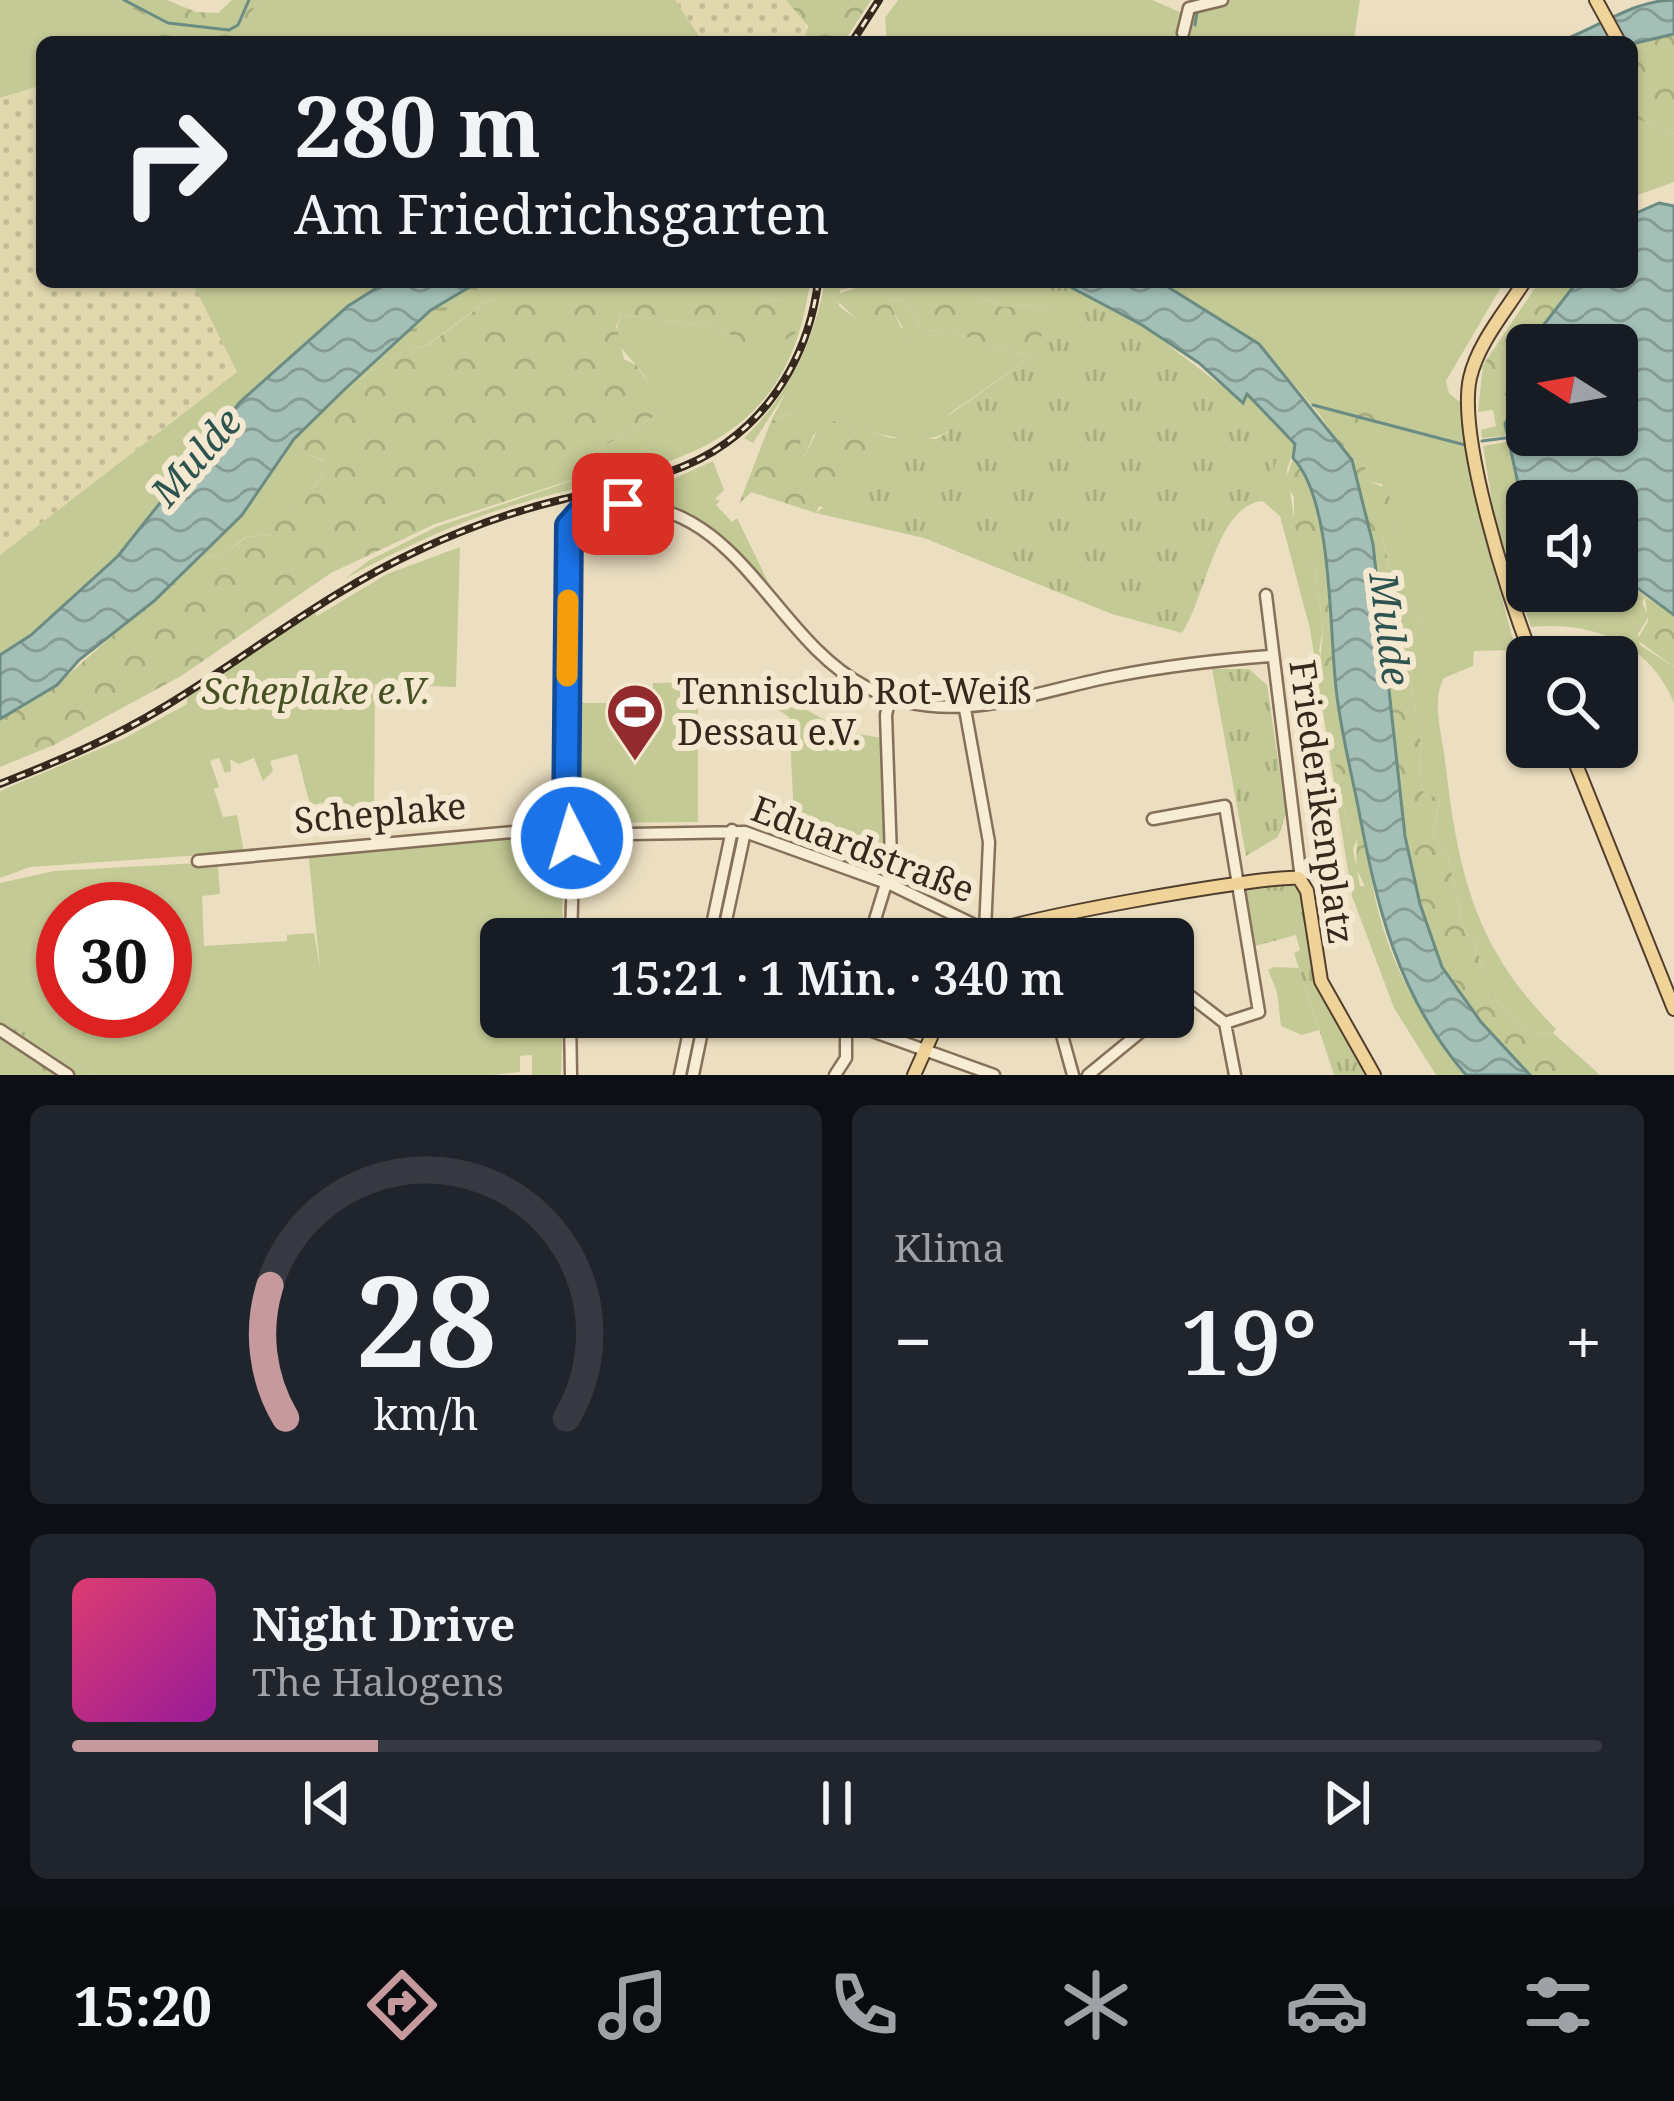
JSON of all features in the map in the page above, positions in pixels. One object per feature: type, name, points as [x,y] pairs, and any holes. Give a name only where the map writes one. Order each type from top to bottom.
[{"type":"main road","points":[[1601,4],[1616,36]]},
{"type":"main road","points":[[1520,288],[1477,357],[1468,400],[1490,524],[1525,636]]},
{"type":"main road","points":[[1577,768],[1674,1009]]},
{"type":"main road","points":[[1045,918],[1301,879]]},
{"type":"main road","name":"Friederikenplatz","points":[[1301,879],[1321,981],[1374,1074]]},
{"type":"main road","points":[[914,1075],[931,1038]]},
{"type":"street","points":[[1183,33],[1189,8],[1222,0]]},
{"type":"street","points":[[571,918],[569,526],[583,510],[616,504],[658,508],[697,525],[736,556],[813,650],[856,682],[890,697],[965,709],[1130,673],[1270,656]]},
{"type":"street","name":"Friederikenplatz","points":[[1266,595],[1301,879]]},
{"type":"street","points":[[877,918],[888,886],[886,715],[890,697]]},
{"type":"street","points":[[965,709],[988,842],[981,918]]},
{"type":"street","points":[[1153,819],[1225,806],[1259,1012],[1225,1023]]},
{"type":"street","name":"Eduardstraße","points":[[570,831],[739,831],[888,886],[948,918]]},
{"type":"street","name":"Scheplake","points":[[198,860],[570,831]]},
{"type":"street","points":[[715,918],[739,831]]},
{"type":"street","points":[[725,918],[739,831]]},
{"type":"street","points":[[1194,999],[1225,1023],[1234,1075]]},
{"type":"street","points":[[0,1030],[68,1075]]},
{"type":"street","points":[[571,1038],[571,1075]]},
{"type":"street","points":[[680,1075],[688,1038]]},
{"type":"street","points":[[693,1075],[701,1038]]},
{"type":"street","points":[[835,1075],[847,1058],[844,1038]]},
{"type":"street","points":[[892,1038],[994,1075]]},
{"type":"street","points":[[1062,1038],[1072,1075]]},
{"type":"street","points":[[1097,1072],[1135,1038]]},
{"type":"shaded area","points":[[675,0],[786,0],[804,16],[807,36],[699,36]]},
{"type":"shaded area","points":[[36,87],[36,288],[195,288],[237,372],[0,555],[0,98]]},
{"type":"green space","points":[[0,0],[117,0],[149,17],[134,36],[36,36],[36,87],[0,98]]},
{"type":"green space","points":[[117,0],[167,0],[196,12],[218,13],[232,0],[258,0],[241,36],[134,36],[148,17]]},
{"type":"green space","points":[[258,0],[675,0],[699,36],[241,36]]},
{"type":"green space","points":[[786,0],[871,0],[848,36],[806,36],[808,26]]},
{"type":"green space","points":[[898,0],[1152,0],[1187,15],[1228,0],[1360,0],[1354,36],[886,36],[885,18]]},
{"type":"green space","points":[[1674,34],[1674,134],[1638,119],[1638,42]]},
{"type":"green space","points":[[1638,119],[1674,134],[1674,182],[1638,195]]},
{"type":"green space","points":[[195,288],[376,288],[348,306],[240,402],[118,556],[31,635],[0,655],[0,555],[237,372]]},
{"type":"green space","points":[[468,288],[505,288],[427,345],[403,351],[346,388],[431,310]]},
{"type":"green space","points":[[505,288],[764,288],[761,295],[777,302],[799,323],[794,335],[773,346],[746,343],[716,327],[622,315],[616,326],[624,359],[636,365],[661,400],[658,414],[592,453],[602,477],[584,476],[435,524],[331,573],[181,676],[54,745],[0,767],[0,719],[57,685],[198,559],[225,553],[247,537],[271,535],[277,514],[308,493],[323,470],[325,460],[306,454],[294,439],[346,388],[403,351],[428,345]]},
{"type":"green space","points":[[764,288],[809,288],[796,343],[772,389],[740,423],[701,448],[484,515],[346,578],[368,561],[436,527],[603,470],[591,461],[592,453],[658,414],[646,379],[618,341],[622,315],[716,327],[746,343],[777,302],[761,295]]},
{"type":"green space","points":[[824,288],[848,288],[840,290],[839,306],[874,332],[903,328],[887,300],[898,298],[912,310],[921,330],[950,333],[1032,356],[948,415],[950,431],[937,436],[894,437],[837,420],[814,434],[805,456],[799,452],[804,417],[795,412],[771,421],[786,392],[753,443],[744,438],[786,386],[814,326]]},
{"type":"green space","points":[[855,288],[962,288],[1002,307],[1032,305],[1052,312],[1062,306],[1032,356],[950,333],[921,330],[912,310],[898,298],[888,300],[906,338],[883,344],[832,296]]},
{"type":"green space","points":[[962,288],[1069,288],[1084,299],[1052,312],[1032,305],[1002,307]]},
{"type":"green space","points":[[1043,288],[1072,288],[1142,325],[1243,402],[1247,394],[1287,432],[1262,501],[1233,519],[1182,633],[1112,614],[924,538],[816,513],[913,437],[936,439],[949,432],[948,416],[1032,356],[1059,297]]},
{"type":"green space","points":[[1170,288],[1500,288],[1446,381],[1449,393],[1462,404],[1482,527],[1512,636],[1506,636],[1506,650],[1474,651],[1473,666],[1444,678],[1438,718],[1456,838],[1475,906],[1506,968],[1556,1029],[1553,1033],[1527,1029],[1495,999],[1496,982],[1482,966],[1473,937],[1465,934],[1448,856],[1432,834],[1440,799],[1424,795],[1420,773],[1411,677],[1412,646],[1421,616],[1398,595],[1382,538],[1396,529],[1382,484],[1371,482],[1364,464],[1352,460],[1342,447],[1374,442],[1324,403],[1319,414],[1259,344]]},
{"type":"green space","points":[[1535,288],[1573,288],[1547,324],[1511,324]]},
{"type":"green space","points":[[1506,331],[1505,436],[1482,438],[1481,430],[1496,426],[1493,410],[1478,412],[1483,365]]},
{"type":"green space","points":[[1339,394],[1356,406],[1379,408],[1383,429],[1374,443],[1342,447],[1319,414],[1324,403]]},
{"type":"green space","points":[[795,412],[805,417],[799,452],[805,456],[818,429],[837,420],[891,438],[921,438],[1023,565],[819,506],[816,513],[751,492],[739,504],[771,421]]},
{"type":"green space","points":[[1287,432],[1295,445],[1287,470],[1295,525],[1315,570],[1323,627],[1319,651],[1327,673],[1335,673],[1349,760],[1335,766],[1350,836],[1357,839],[1353,849],[1360,886],[1373,887],[1386,938],[1407,987],[1466,1075],[1436,1075],[1394,1008],[1352,896],[1310,629],[1280,516],[1259,498]]},
{"type":"green space","points":[[294,439],[306,454],[326,461],[313,488],[290,506],[271,535],[246,537],[225,553],[198,559],[242,515]]},
{"type":"green space","points":[[1506,442],[1516,480],[1506,480],[1506,553],[1495,520],[1483,446]]},
{"type":"green space","points":[[1293,458],[1316,501],[1322,529],[1335,673],[1327,673],[1320,664],[1323,627],[1315,570],[1294,525],[1294,497],[1285,483]]},
{"type":"green space","points":[[1352,460],[1364,464],[1371,482],[1388,489],[1396,530],[1382,539],[1398,595],[1421,616],[1410,662],[1421,780],[1424,795],[1440,798],[1432,834],[1448,856],[1465,934],[1473,937],[1482,966],[1497,982],[1495,999],[1507,1013],[1527,1029],[1553,1033],[1600,1075],[1530,1075],[1481,1022],[1442,966],[1420,904],[1405,836],[1373,544]]},
{"type":"green space","points":[[713,461],[724,490],[715,499],[720,501],[716,505],[732,522],[737,518],[772,590],[710,529],[676,511],[639,503],[581,502],[664,483]]},
{"type":"green space","name":"Scheplake e.V.","points":[[460,547],[456,687],[375,684],[374,810],[341,810],[334,801],[310,805],[297,754],[270,761],[273,771],[263,781],[254,758],[239,764],[230,759],[231,771],[225,773],[219,758],[210,761],[219,787],[214,789],[223,817],[237,815],[244,852],[30,867],[0,878],[0,791],[123,739],[187,704],[187,697],[313,610],[317,616],[387,574]]},
{"type":"green space","points":[[1638,591],[1645,597],[1642,603],[1649,616],[1638,634],[1640,645],[1674,667],[1674,703],[1663,682],[1638,654],[1638,636],[1531,627],[1526,612],[1638,612]]},
{"type":"green space","points":[[1645,597],[1674,615],[1674,667],[1638,641],[1648,621]]},
{"type":"green space","points":[[1212,669],[1249,669],[1267,685],[1286,814],[1278,837],[1246,856]]},
{"type":"green space","name":"Tennisclub Rot-Weiß Dessau e.V.","points":[[698,682],[698,822],[573,823],[572,703],[652,703],[653,683]]},
{"type":"green space","points":[[766,688],[847,732],[882,738],[886,873],[795,838],[789,717],[765,700]]},
{"type":"green space","points":[[1349,760],[1373,887],[1366,889],[1356,868],[1357,839],[1350,836],[1335,765]]},
{"type":"green space","points":[[561,835],[563,918],[480,918],[480,1038],[562,1038],[561,1075],[532,1075],[532,1055],[520,1056],[520,1072],[493,1075],[93,1075],[0,1015],[0,883],[54,871],[199,863],[200,868],[218,867],[220,894],[202,896],[204,946],[287,941],[287,935],[314,933],[320,968],[308,850]]},
{"type":"green space","points":[[1290,881],[1300,886],[1313,979],[1367,1075],[1334,1075],[1294,953],[1300,950],[1296,935],[1251,947],[1244,887]]},
{"type":"green space","points":[[1299,968],[1319,1030],[1302,1035],[1281,1026],[1277,992],[1268,970]]},
{"type":"green space","points":[[0,1013],[93,1075],[0,1075]]},
{"type":"water","points":[[1674,0],[1674,34],[1638,43],[1638,36],[1572,36],[1630,10]]},
{"type":"water","points":[[1659,203],[1674,206],[1674,615],[1638,588],[1638,480],[1517,480],[1512,456],[1638,456],[1638,324],[1544,324],[1572,288],[1638,288],[1638,212]]},
{"type":"water","points":[[376,288],[468,288],[431,310],[294,439],[242,515],[154,601],[79,660],[57,685],[0,719],[0,655],[31,635],[118,556],[240,402],[348,306]]},
{"type":"water","points":[[1072,288],[1170,288],[1259,344],[1352,460],[1373,544],[1405,836],[1420,904],[1442,967],[1481,1022],[1530,1075],[1466,1075],[1423,1013],[1393,948],[1373,879],[1340,717],[1322,533],[1306,477],[1293,458],[1295,444],[1247,394],[1243,403],[1199,363],[1142,325]]},
{"type":"waterway","points":[[124,0],[168,23],[229,30],[238,25],[249,0]]},
{"type":"waterway","points":[[1195,25],[1197,12]]},
{"type":"waterway","points":[[1313,405],[1465,445]]},
{"type":"waterway","points":[[1482,441],[1505,438]]},
{"type":"railway","points":[[856,36],[879,0]]},
{"type":"railway","points":[[0,784],[144,719],[321,604],[419,550],[472,527],[648,479],[708,455],[745,428],[776,392],[808,329],[817,288]]},
{"type":"slow traffic","points":[[567,676],[568,600]]},
{"type":"place","name":"Tennisclub Rot-Weiß Dessau e.V.","points":[[635,763]]},
{"type":"route","points":[[572,838],[566,821],[569,526],[572,517],[583,510],[623,504]]},
{"type":"water label","name":"Mulde","points":[[196,457]]},
{"type":"water label","name":"Mulde","points":[[1390,629]]}]
